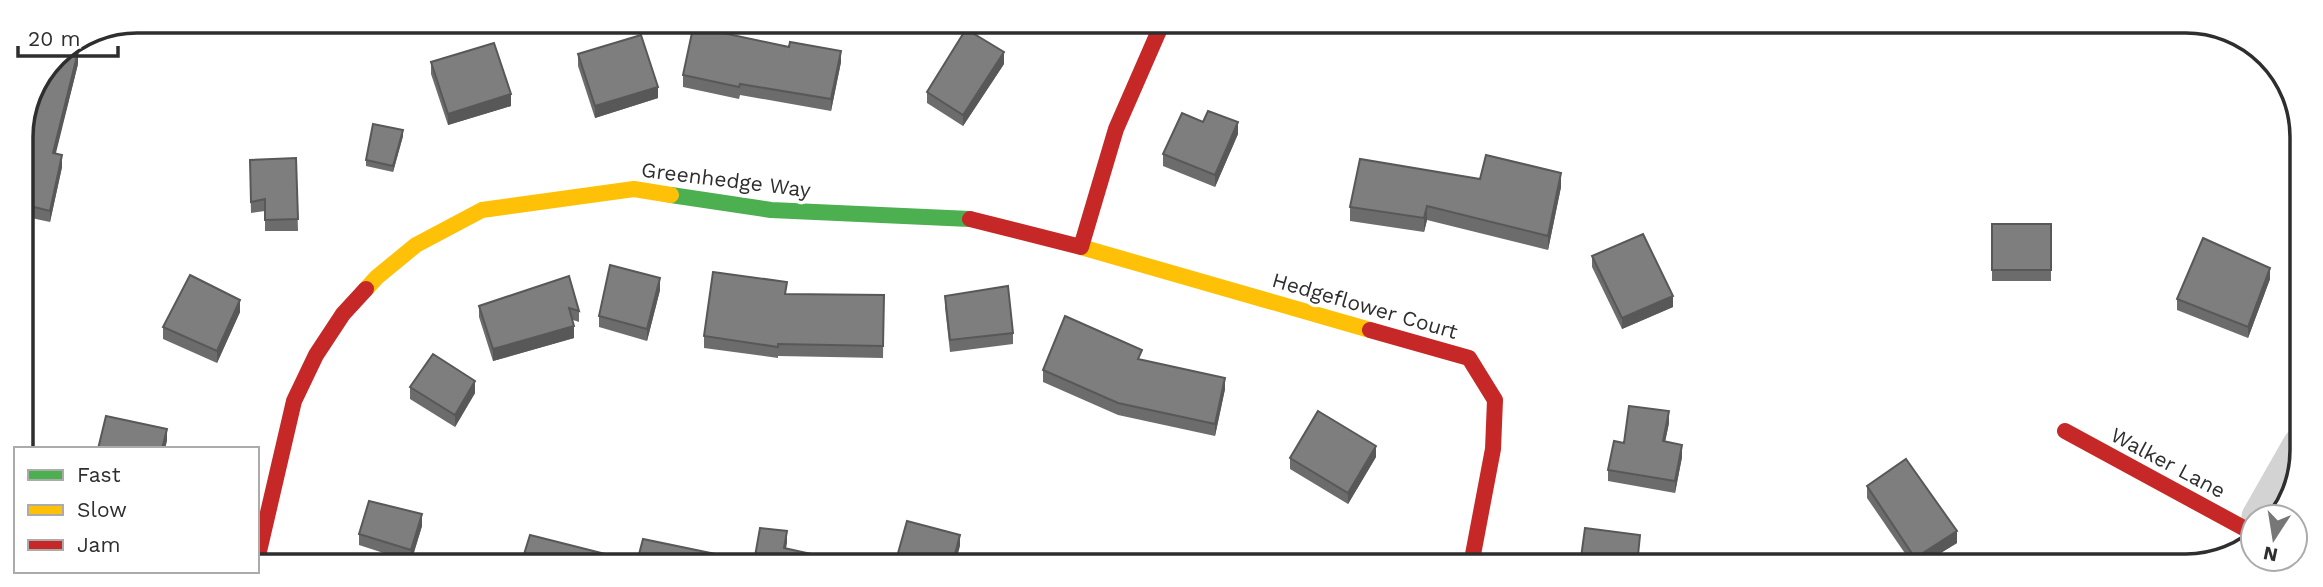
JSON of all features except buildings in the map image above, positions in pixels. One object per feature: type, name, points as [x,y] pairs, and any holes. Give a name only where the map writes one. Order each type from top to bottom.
[{"type":"street","points":[[1082,247],[1116,129],[1158,33]]},
{"type":"street","name":"Greenhedge Way","points":[[259,550],[294,401],[316,355],[343,314],[377,277],[416,246],[482,210],[634,189],[771,210],[966,218],[1082,247]]},
{"type":"street","name":"Hedgeflower Court","points":[[1082,247],[1469,358],[1495,400],[1493,449],[1473,554]]},
{"type":"street","name":"Walker Lane","points":[[2065,431],[2239,523]]},
{"type":"street","points":[[2268,503],[2288,466]]},
{"type":"traffic: fast","points":[[671,195],[771,210],[970,219]]},
{"type":"traffic: slow","points":[[366,289],[416,245],[482,210],[634,189],[671,195]]},
{"type":"traffic: slow","points":[[1081,247],[1370,330]]},
{"type":"traffic: jam","points":[[970,219],[1081,247],[1116,129],[1158,33]]},
{"type":"traffic: jam","points":[[259,551],[294,401],[316,355],[343,314],[366,289]]},
{"type":"traffic: jam","points":[[1370,330],[1469,358],[1495,400],[1493,449],[1473,554]]},
{"type":"traffic: jam","points":[[2065,431],[2239,525]]}]
